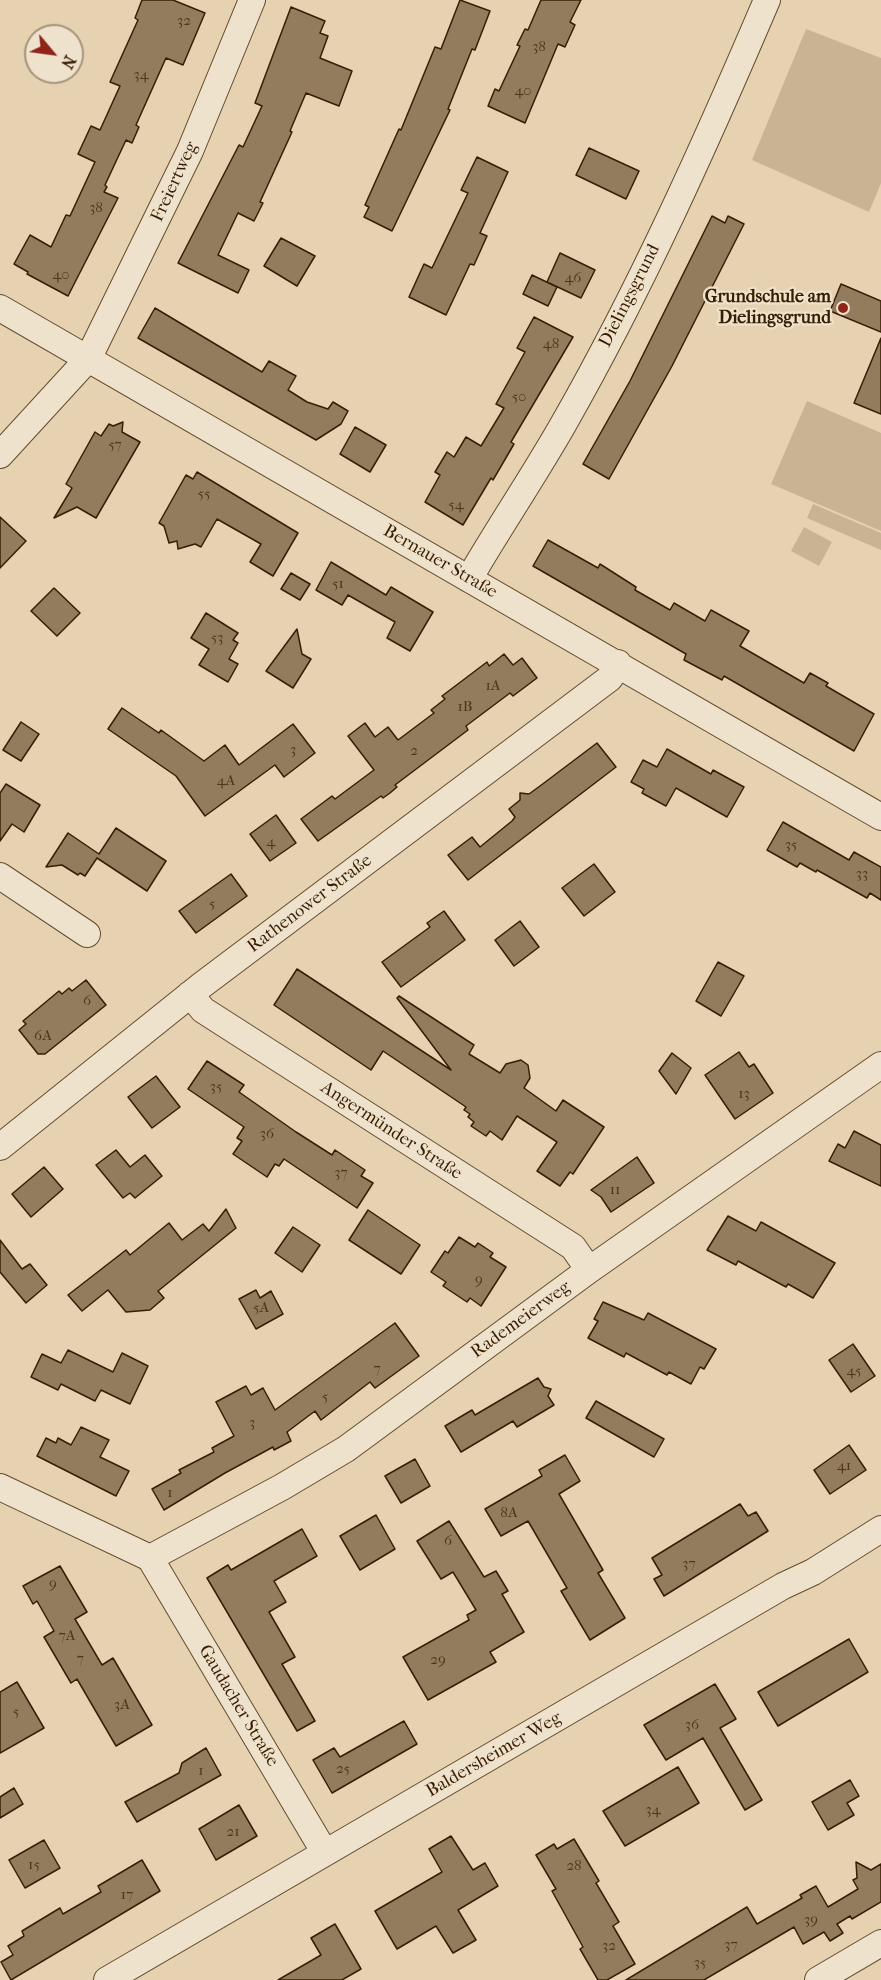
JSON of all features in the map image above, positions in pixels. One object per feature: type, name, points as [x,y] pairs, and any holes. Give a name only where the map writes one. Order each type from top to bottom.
[{"type":"street","name":"Freiertweg","points":[[0,455],[88,359],[189,151],[252,0]]},
{"type":"street","name":"Dielingsgrund","points":[[469,579],[564,423],[619,318],[694,168],[767,0]]},
{"type":"street","name":"Bernauer Straße","points":[[0,308],[881,817]]},
{"type":"street","name":"Rathenower Straße","points":[[0,1147],[190,994],[610,678],[618,663]]},
{"type":"street","points":[[0,876],[87,934]]},
{"type":"street","name":"Angermünder Straße","points":[[190,994],[203,1010],[573,1247],[590,1270]]},
{"type":"street","name":"Rademeierweg","points":[[150,1558],[282,1487],[346,1449],[590,1270],[881,1065]]},
{"type":"street","points":[[0,1487],[150,1558]]},
{"type":"street","name":"Baldersheimer Weg","points":[[107,1980],[783,1586],[813,1572],[881,1529]]},
{"type":"street","name":"Gaudacher Straße","points":[[150,1558],[325,1853]]},
{"type":"street","points":[[818,1980],[881,1943]]},
{"type":"shaded area","points":[[806,29],[881,58],[881,183],[869,212],[752,160]]},
{"type":"shaded area","points":[[807,401],[881,433],[881,531],[771,484]]},
{"type":"shaded area","points":[[813,504],[881,533],[881,550],[807,518]]},
{"type":"shaded area","points":[[804,527],[832,542],[819,566],[791,551]]},
{"type":"building","points":[[142,0],[173,0],[205,13],[183,65],[166,58],[136,125],[139,127],[132,143],[126,140],[105,185],[107,187],[104,192],[118,198],[68,296],[27,274],[28,272],[14,264],[30,235],[51,247],[66,215],[70,216],[95,162],[78,154],[91,126],[100,130],[120,86],[110,82],[138,20],[135,18]]},
{"type":"building","points":[[460,0],[490,11],[475,50],[472,49],[448,109],[450,110],[392,231],[364,217],[369,207],[365,205],[399,129],[401,130],[435,47],[441,49]]},
{"type":"building","points":[[541,0],[581,0],[570,22],[575,25],[565,47],[558,44],[525,123],[488,106],[495,89],[499,91],[520,46],[517,45],[525,29],[528,30]]},
{"type":"building","points":[[291,7],[325,21],[320,33],[328,36],[320,58],[352,71],[339,106],[306,93],[254,221],[238,213],[218,255],[249,270],[238,293],[178,263],[239,145],[243,147],[262,106],[255,103]]},
{"type":"building","points":[[589,148],[639,171],[626,199],[576,175]]},
{"type":"building","points":[[477,157],[508,172],[480,233],[487,236],[474,265],[470,264],[446,315],[409,297],[424,264],[432,268],[468,193],[461,190]]},
{"type":"building","points":[[712,216],[725,223],[728,216],[744,224],[672,366],[609,479],[583,464],[630,381]]},
{"type":"building","points":[[281,238],[315,256],[297,286],[264,266]]},
{"type":"building","points":[[560,253],[595,270],[581,298],[547,282]]},
{"type":"building","points":[[532,275],[557,287],[548,306],[523,294]]},
{"type":"building","points":[[841,284],[881,301],[881,332],[830,311]]},
{"type":"building","points":[[155,308],[262,372],[269,361],[296,376],[288,390],[307,402],[328,409],[333,402],[348,411],[341,424],[316,440],[138,338]]},
{"type":"building","points":[[534,317],[573,337],[511,442],[514,444],[493,480],[491,478],[463,525],[425,502],[440,475],[435,472],[447,452],[454,457],[466,437],[481,446],[504,408],[496,404],[525,352],[517,348]]},
{"type":"building","points":[[881,338],[881,414],[854,403]]},
{"type":"building","points":[[123,422],[122,432],[140,442],[96,518],[77,507],[54,518],[72,488],[66,484],[95,432],[101,436],[109,424],[113,426]]},
{"type":"building","points":[[355,427],[386,445],[370,472],[340,454]]},
{"type":"building","points":[[197,472],[298,533],[273,576],[250,562],[261,544],[217,519],[201,547],[195,544],[178,549],[177,541],[169,543],[164,526],[159,523],[186,475],[193,479]]},
{"type":"building","points":[[0,517],[26,541],[0,568]]},
{"type":"building","points":[[548,540],[598,568],[600,564],[636,587],[635,590],[670,610],[674,603],[705,621],[711,610],[749,631],[740,646],[804,683],[810,673],[828,683],[826,686],[874,714],[854,751],[724,676],[722,680],[684,660],[686,654],[533,566]]},
{"type":"building","points":[[331,562],[386,595],[391,587],[433,612],[410,651],[387,638],[395,622],[348,595],[342,605],[316,590]]},
{"type":"building","points":[[291,573],[310,584],[300,600],[281,589]]},
{"type":"building","points":[[54,588],[80,613],[57,636],[31,611]]},
{"type":"building","points":[[206,613],[238,633],[233,640],[238,643],[229,659],[238,664],[228,682],[199,665],[209,649],[191,638]]},
{"type":"building","points":[[297,629],[302,654],[311,659],[293,688],[266,671]]},
{"type":"building","points":[[504,654],[513,665],[522,658],[537,678],[513,696],[510,693],[466,726],[468,730],[395,785],[397,787],[390,793],[383,798],[381,796],[318,841],[301,819],[332,796],[335,799],[374,770],[348,736],[365,723],[375,737],[388,727],[398,740],[434,713],[431,710],[445,699],[442,696],[487,662],[489,666]]},
{"type":"building","points":[[122,708],[159,733],[161,730],[204,761],[225,745],[239,765],[293,724],[315,753],[284,777],[275,765],[205,816],[176,776],[108,729]]},
{"type":"building","points":[[21,722],[39,734],[21,761],[3,750]]},
{"type":"building","points":[[597,743],[616,767],[468,880],[448,855],[472,837],[480,847],[515,817],[509,809],[520,800],[520,793],[529,794]]},
{"type":"building","points":[[667,749],[711,774],[713,770],[744,787],[727,817],[676,788],[666,806],[642,793],[644,789],[631,782],[643,760],[657,767]]},
{"type":"building","points":[[6,784],[40,805],[24,832],[12,824],[0,841],[0,793]]},
{"type":"building","points":[[276,815],[296,843],[270,861],[250,834]]},
{"type":"building","points":[[783,822],[849,860],[854,852],[881,867],[881,900],[870,893],[867,898],[817,870],[816,872],[800,863],[797,867],[767,850]]},
{"type":"building","points":[[116,828],[166,861],[147,891],[97,858],[85,876],[80,873],[78,875],[62,865],[46,867],[68,833],[99,854]]},
{"type":"building","points":[[594,864],[615,892],[584,916],[562,888]]},
{"type":"building","points":[[231,874],[247,896],[196,933],[179,911]]},
{"type":"building","points":[[444,911],[465,940],[401,987],[382,962],[430,927],[427,923]]},
{"type":"building","points":[[520,921],[539,947],[514,966],[495,940]]},
{"type":"building","points":[[718,962],[744,976],[721,1016],[696,1001]]},
{"type":"building","points":[[297,969],[451,1070],[397,998],[399,996],[474,1045],[469,1054],[500,1073],[506,1064],[521,1060],[528,1065],[530,1078],[524,1088],[556,1111],[563,1100],[604,1127],[573,1174],[570,1172],[560,1186],[537,1171],[557,1142],[517,1116],[502,1140],[490,1131],[486,1136],[471,1126],[474,1122],[468,1117],[470,1114],[464,1110],[466,1107],[383,1051],[371,1070],[274,1005]]},
{"type":"building","points":[[86,980],[106,1005],[45,1054],[38,1054],[19,1030],[26,1024],[23,1021],[59,991],[62,994],[69,988],[72,991]]},
{"type":"building","points":[[739,1052],[749,1067],[754,1064],[773,1093],[735,1119],[705,1075]]},
{"type":"building","points":[[672,1053],[691,1068],[676,1094],[659,1071]]},
{"type":"building","points":[[207,1061],[244,1085],[239,1092],[296,1132],[332,1155],[335,1150],[365,1170],[361,1176],[373,1183],[357,1208],[284,1159],[279,1166],[275,1164],[267,1177],[233,1154],[242,1141],[237,1138],[244,1127],[188,1089]]},
{"type":"building","points":[[156,1076],[180,1107],[152,1128],[128,1097]]},
{"type":"building","points":[[854,1131],[881,1145],[881,1186],[829,1161],[838,1144],[845,1148]]},
{"type":"building","points":[[116,1150],[130,1167],[145,1155],[162,1176],[135,1198],[130,1193],[123,1198],[96,1165]]},
{"type":"building","points":[[637,1157],[654,1183],[611,1212],[601,1197],[591,1190]]},
{"type":"building","points":[[44,1167],[63,1189],[31,1217],[12,1194]]},
{"type":"building","points":[[226,1209],[236,1228],[158,1291],[164,1298],[150,1310],[126,1312],[108,1290],[82,1311],[68,1295],[126,1250],[130,1255],[169,1223],[182,1240],[203,1224],[209,1231]]},
{"type":"building","points":[[368,1210],[420,1245],[401,1274],[349,1240]]},
{"type":"building","points":[[728,1216],[756,1231],[761,1222],[835,1263],[813,1298],[788,1284],[786,1287],[738,1261],[736,1265],[707,1250]]},
{"type":"building","points":[[293,1227],[320,1245],[302,1272],[275,1253]]},
{"type":"building","points":[[459,1237],[475,1247],[478,1243],[493,1253],[490,1257],[506,1267],[481,1306],[470,1298],[467,1302],[443,1286],[446,1282],[431,1272],[445,1251],[448,1253]]},
{"type":"building","points":[[0,1240],[22,1269],[30,1264],[47,1285],[26,1303],[0,1272]]},
{"type":"building","points":[[256,1290],[260,1298],[271,1291],[283,1314],[256,1329],[239,1299]]},
{"type":"building","points":[[603,1302],[644,1320],[648,1313],[716,1349],[704,1369],[700,1367],[691,1384],[669,1372],[667,1375],[626,1353],[624,1357],[588,1338],[598,1321],[594,1319]]},
{"type":"building","points":[[395,1323],[419,1356],[375,1388],[370,1382],[321,1420],[315,1411],[287,1432],[291,1441],[274,1450],[273,1447],[225,1473],[164,1510],[152,1489],[181,1473],[179,1470],[214,1452],[212,1448],[234,1436],[216,1402],[246,1386],[251,1395],[263,1388],[275,1410]]},
{"type":"building","points":[[853,1344],[875,1376],[851,1392],[829,1360]]},
{"type":"building","points":[[68,1350],[113,1372],[122,1353],[148,1366],[130,1404],[101,1390],[95,1401],[61,1384],[58,1390],[31,1377],[42,1354],[61,1363]]},
{"type":"building","points":[[538,1378],[544,1387],[551,1389],[548,1396],[554,1405],[517,1427],[513,1421],[461,1452],[445,1426],[472,1410],[475,1415]]},
{"type":"building","points":[[596,1401],[664,1439],[654,1457],[586,1418]]},
{"type":"building","points":[[81,1427],[109,1440],[100,1457],[129,1471],[116,1496],[37,1456],[46,1438],[56,1443],[58,1438],[71,1445]]},
{"type":"building","points":[[849,1445],[866,1470],[830,1494],[814,1470]]},
{"type":"building","points":[[565,1455],[580,1481],[559,1494],[603,1570],[598,1573],[625,1618],[590,1640],[561,1591],[567,1588],[528,1521],[501,1536],[485,1509],[542,1476],[539,1470]]},
{"type":"building","points":[[415,1459],[430,1486],[401,1503],[385,1476]]},
{"type":"building","points":[[740,1504],[748,1516],[756,1512],[768,1531],[664,1596],[654,1579],[662,1575],[652,1558]]},
{"type":"building","points":[[376,1515],[395,1549],[360,1570],[340,1536]]},
{"type":"building","points":[[449,1521],[484,1577],[496,1571],[508,1591],[502,1594],[524,1632],[490,1652],[496,1662],[428,1700],[403,1657],[469,1620],[467,1615],[476,1610],[453,1572],[441,1579],[417,1541]]},
{"type":"building","points":[[302,1529],[317,1556],[274,1581],[286,1602],[269,1612],[295,1657],[282,1664],[315,1721],[297,1731],[207,1578],[228,1565],[231,1570]]},
{"type":"building","points":[[60,1566],[87,1612],[75,1619],[102,1665],[113,1658],[152,1725],[116,1746],[77,1679],[71,1683],[44,1637],[54,1631],[37,1601],[33,1604],[23,1586]]},
{"type":"building","points":[[849,1639],[868,1672],[778,1726],[758,1692]]},
{"type":"building","points":[[17,1682],[44,1728],[0,1753],[0,1692]]},
{"type":"building","points":[[715,1684],[736,1719],[720,1728],[762,1800],[745,1810],[703,1738],[666,1760],[644,1725]]},
{"type":"building","points":[[404,1721],[417,1744],[332,1793],[313,1760],[334,1748],[340,1757]]},
{"type":"building","points":[[206,1748],[221,1775],[137,1822],[125,1802],[179,1773],[182,1763]]},
{"type":"building","points":[[678,1767],[699,1803],[625,1846],[603,1811]]},
{"type":"building","points":[[850,1780],[859,1796],[847,1803],[854,1815],[828,1830],[812,1802]]},
{"type":"building","points":[[14,1788],[23,1804],[0,1818],[0,1797]]},
{"type":"building","points":[[239,1805],[257,1836],[216,1860],[199,1829]]},
{"type":"building","points":[[451,1836],[473,1870],[485,1863],[498,1886],[458,1910],[476,1940],[453,1953],[436,1926],[397,1949],[375,1911],[442,1872],[429,1849]]},
{"type":"building","points":[[574,1839],[599,1881],[596,1883],[619,1922],[613,1926],[635,1964],[607,1980],[598,1980],[580,1949],[583,1947],[552,1891],[556,1889],[536,1855],[554,1844],[557,1849]]},
{"type":"building","points":[[44,1840],[60,1868],[25,1888],[9,1860]]},
{"type":"building","points":[[142,1860],[160,1891],[11,1980],[1,1962],[13,1955],[8,1946],[24,1936],[22,1931],[60,1908],[63,1914],[101,1892],[98,1886]]},
{"type":"building","points":[[856,1862],[871,1870],[881,1864],[881,1902],[852,1919],[850,1916],[837,1924],[843,1933],[830,1941],[824,1932],[803,1944],[794,1927],[704,1980],[626,1980],[747,1907],[757,1924],[802,1898],[800,1895],[816,1886],[828,1907],[858,1889],[853,1880],[857,1878]]},
{"type":"building","points":[[335,1924],[361,1969],[342,1980],[278,1980],[321,1955],[311,1938]]},
{"type":"place","name":"Grundschule am Dielingsgrund","points":[[843,308]]}]
